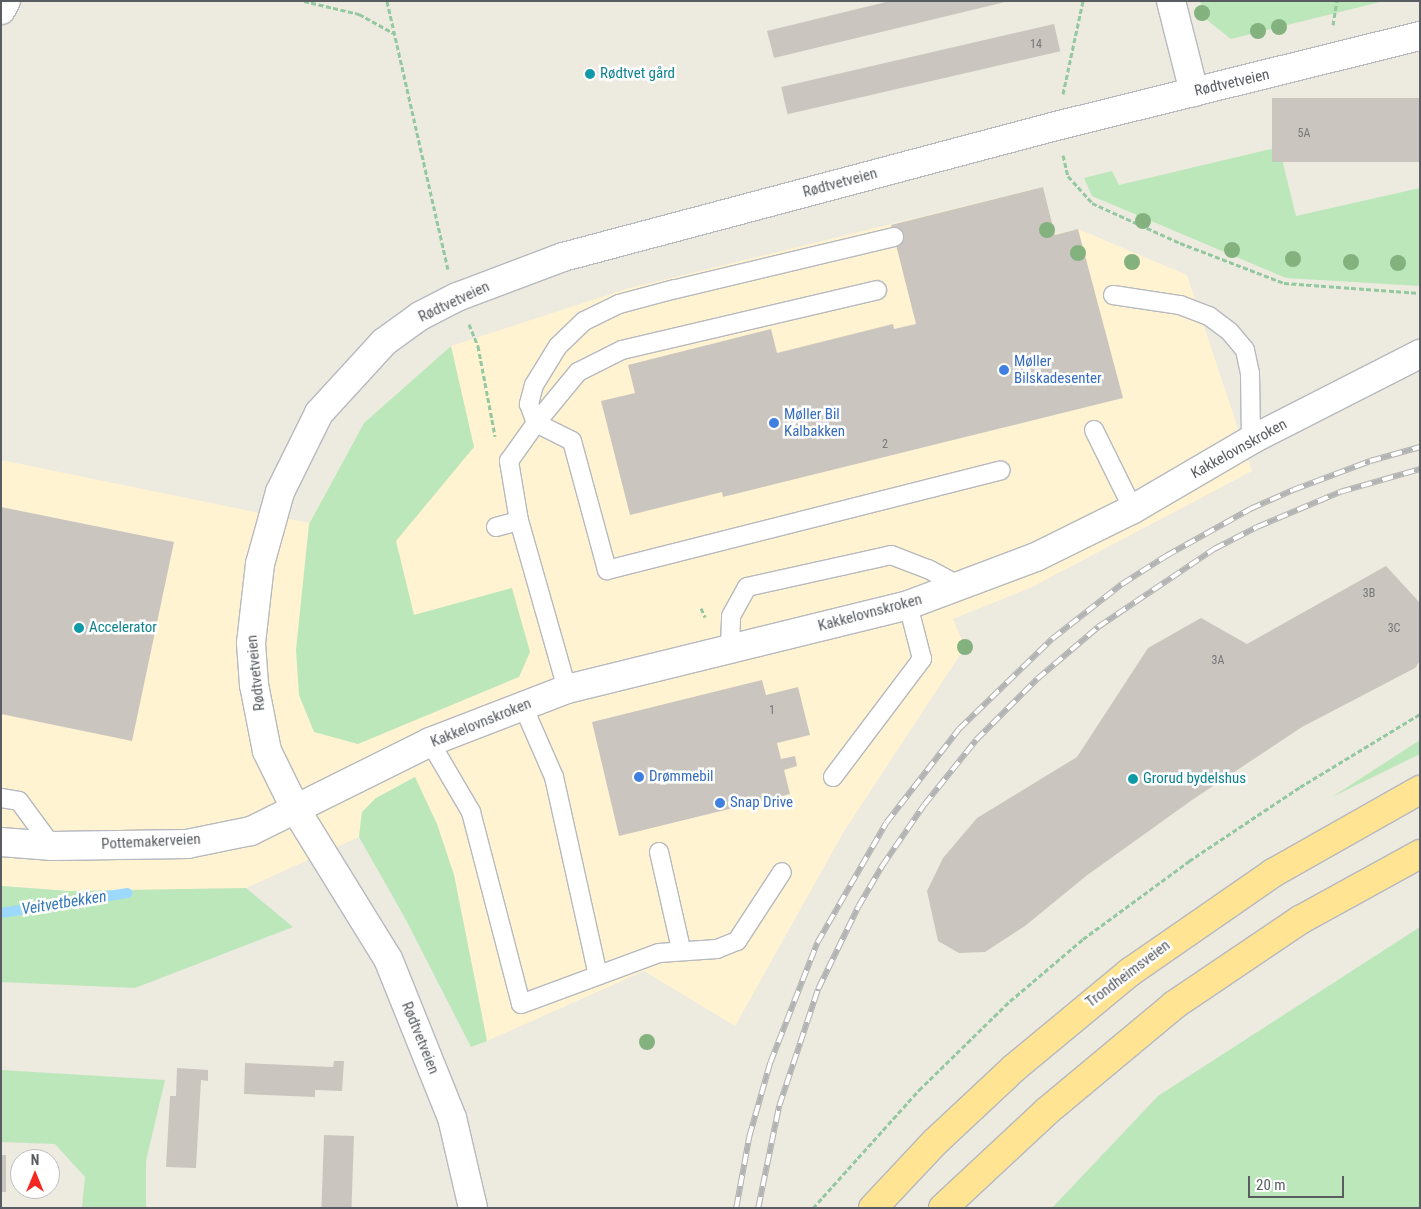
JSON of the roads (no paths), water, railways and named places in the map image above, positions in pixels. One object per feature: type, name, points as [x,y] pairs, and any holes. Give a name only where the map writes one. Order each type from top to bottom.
[{"type":"highway","name":"Trondheimsveien","points":[[873,1208],[935,1142],[1014,1068],[1130,972],[1273,872],[1420,790]]},
{"type":"highway","points":[[943,1208],[1054,1105],[1174,1005],[1300,920],[1420,854]]},
{"type":"street","points":[[1,10],[6,1]]},
{"type":"street","points":[[1171,1],[1194,92]]},
{"type":"street","name":"Rødtvetveien","points":[[473,1208],[452,1118],[388,959],[296,810],[268,751],[254,685],[251,642],[260,564],[280,492],[319,413],[350,376],[392,336],[420,316],[457,297],[563,256],[1194,92],[1420,36]]},
{"type":"street","name":"Kakkelovnskroken","points":[[296,810],[430,742],[567,689],[908,605],[1036,557],[1133,508],[1251,440],[1420,354]]},
{"type":"street","name":"Pottemakerveien","points":[[1,842],[52,846],[187,844],[251,831],[296,810]]},
{"type":"lane","points":[[894,237],[665,291],[619,304],[584,321],[558,346],[534,385],[529,404],[536,423],[572,441],[607,570],[1000,470]]},
{"type":"lane","points":[[567,689],[519,521],[509,461],[536,423],[578,372],[622,350],[876,290]]},
{"type":"lane","points":[[1114,295],[1180,305],[1209,316],[1230,332],[1245,350],[1250,373],[1251,440]]},
{"type":"lane","points":[[1094,430],[1133,508]]},
{"type":"lane","points":[[496,527],[519,521]]},
{"type":"lane","points":[[730,648],[731,616],[747,587],[890,555],[928,568],[960,586]]},
{"type":"lane","points":[[833,777],[922,659],[908,605]]},
{"type":"lane","points":[[523,706],[554,777],[598,976]]},
{"type":"lane","points":[[430,742],[471,812],[521,1004],[659,953],[681,949],[717,949],[737,941],[782,872]]},
{"type":"lane","points":[[1,798],[19,801],[52,846]]},
{"type":"lane","points":[[659,852],[681,949]]},
{"type":"waterway","name":"Veitvetbekken","points":[[1,913],[127,893]]},
{"type":"railway","points":[[736,1208],[749,1137],[770,1063],[817,943],[886,823],[959,729],[1052,639],[1122,584],[1166,556],[1250,509],[1293,490],[1370,461],[1420,447]]},
{"type":"railway","points":[[758,1208],[779,1106],[818,989],[858,907],[882,866],[924,805],[976,740],[1037,679],[1098,627],[1214,549],[1257,527],[1340,492],[1420,469]]},
{"type":"place","name":"Rødtvet gård","points":[[590,74]]},
{"type":"place","name":"Møller Bilskadesenter","points":[[1004,370]]},
{"type":"place","name":"Møller Bil Kalbakken","points":[[774,423]]},
{"type":"place","name":"Accelerator","points":[[79,628]]},
{"type":"place","name":"Drømmebil","points":[[639,777]]},
{"type":"place","name":"Grorud bydelshus","points":[[1133,779]]},
{"type":"place","name":"Snap Drive","points":[[720,803]]}]
